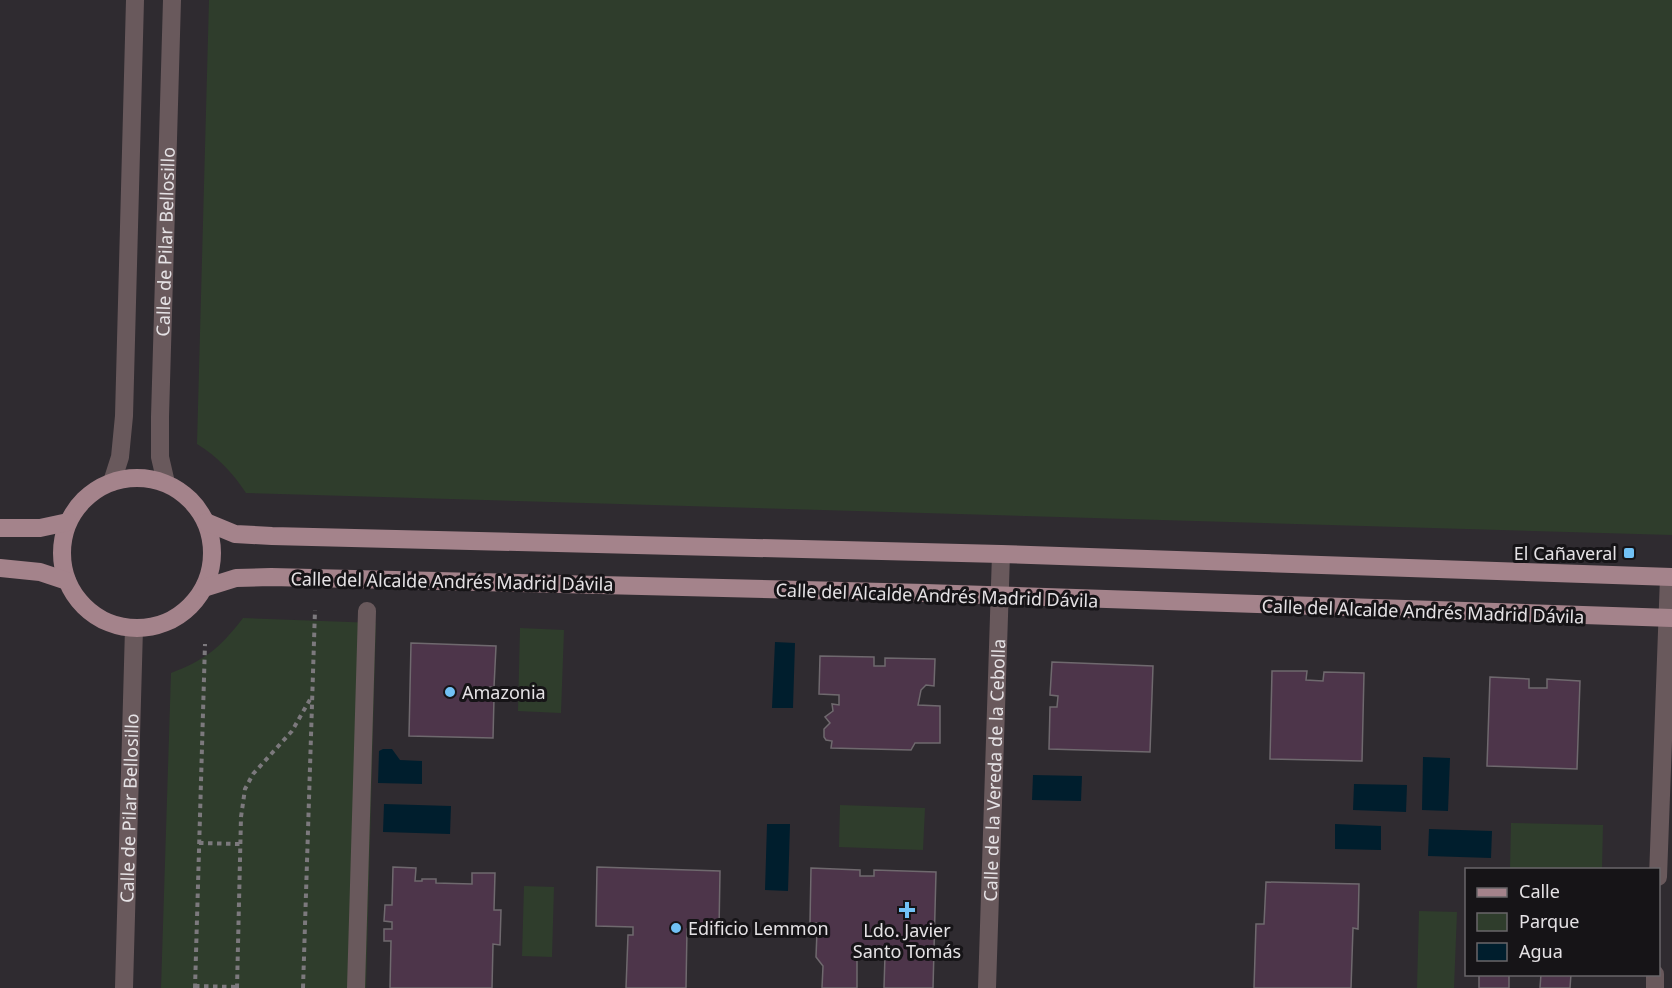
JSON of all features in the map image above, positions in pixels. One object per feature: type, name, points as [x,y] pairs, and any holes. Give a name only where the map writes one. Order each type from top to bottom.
[{"type":"main road","points":[[129,477],[148,478],[166,483],[182,492],[196,506],[206,522],[212,544],[212,555],[204,588],[195,602],[167,622],[151,627],[117,626],[94,614],[76,596],[68,581],[63,562],[63,542],[68,522],[79,505],[94,491],[112,482],[129,477]]},
{"type":"main road","points":[[0,528],[40,528],[68,522]]},
{"type":"main road","points":[[206,522],[235,534],[1001,554],[1670,577]]},
{"type":"main road","points":[[0,568],[40,572],[68,581]]},
{"type":"main road","name":"Calle del Alcalde Andrés Madrid Dávila","points":[[204,588],[236,578],[271,577],[926,593],[1669,618]]},
{"type":"street","name":"Calle de Pilar Bellosillo","points":[[112,482],[120,457],[124,416],[135,0]]},
{"type":"street","name":"Calle de Pilar Bellosillo","points":[[166,483],[160,457],[160,417],[172,0]]},
{"type":"street","name":"Calle de la Vereda de la Cebolla","points":[[987,988],[1001,554]]},
{"type":"street","points":[[1659,868],[1670,577]]},
{"type":"street","points":[[356,988],[367,611]]},
{"type":"street","name":"Calle de Pilar Bellosillo","points":[[124,988],[134,628]]},
{"type":"path","points":[[303,988],[315,610]]},
{"type":"path","points":[[205,644],[195,987],[237,987],[240,844],[244,789],[253,774],[292,731],[312,695]]},
{"type":"path","points":[[199,843],[240,844]]},
{"type":"green space","points":[[209,0],[1672,0],[1672,535],[246,493],[212,454],[197,444]]},
{"type":"green space","points":[[243,618],[376,623],[366,988],[161,988],[171,673],[211,652]]},
{"type":"green space","points":[[520,628],[564,630],[561,713],[518,711]]},
{"type":"green space","points":[[840,805],[925,808],[923,850],[839,847]]},
{"type":"green space","points":[[1511,823],[1603,825],[1602,868],[1510,868]]},
{"type":"green space","points":[[524,886],[554,887],[552,957],[522,956]]},
{"type":"green space","points":[[1419,911],[1457,912],[1454,988],[1417,988]]},
{"type":"water","points":[[775,642],[795,643],[793,708],[772,708]]},
{"type":"water","points":[[392,749],[400,760],[422,761],[422,784],[378,783],[379,751]]},
{"type":"water","points":[[1423,757],[1450,758],[1448,811],[1422,810]]},
{"type":"water","points":[[1033,775],[1082,776],[1081,801],[1032,800]]},
{"type":"water","points":[[1354,784],[1407,785],[1406,812],[1353,810]]},
{"type":"water","points":[[384,804],[451,806],[450,834],[383,832]]},
{"type":"water","points":[[767,824],[790,824],[788,891],[765,890]]},
{"type":"water","points":[[1335,824],[1381,826],[1381,850],[1335,849]]},
{"type":"water","points":[[1429,829],[1492,831],[1491,858],[1428,856]]},
{"type":"building","name":"Amazonia","points":[[411,643],[496,646],[494,687],[490,687],[489,698],[494,698],[493,738],[409,736]]},
{"type":"building","points":[[820,656],[874,657],[874,666],[885,666],[885,658],[935,659],[934,686],[926,685],[921,690],[918,705],[940,706],[940,743],[915,743],[911,750],[831,748],[832,741],[824,737],[824,729],[830,723],[825,717],[833,711],[832,704],[839,705],[839,695],[819,694]]},
{"type":"building","points":[[1052,662],[1153,666],[1150,752],[1049,749],[1050,707],[1057,707],[1058,696],[1050,695]]},
{"type":"building","points":[[1272,671],[1307,671],[1306,680],[1323,681],[1324,672],[1364,673],[1362,761],[1270,759]]},
{"type":"building","points":[[1490,677],[1529,679],[1529,688],[1547,688],[1547,679],[1580,681],[1577,769],[1487,766]]},
{"type":"building","points":[[393,867],[416,868],[415,881],[436,879],[436,883],[472,884],[472,873],[495,873],[494,910],[501,910],[500,945],[493,944],[492,988],[390,988],[391,941],[384,941],[384,929],[392,929],[392,922],[384,921],[385,905],[392,905]]},
{"type":"building","name":"Edificio Lemmon","points":[[597,867],[720,871],[719,930],[687,929],[686,988],[626,988],[628,935],[633,935],[633,927],[596,926]]},
{"type":"building","points":[[811,868],[860,870],[860,876],[874,876],[874,870],[936,872],[933,988],[884,988],[885,955],[857,954],[857,988],[822,988],[823,966],[816,957],[817,931],[824,931],[824,923],[810,923]]},
{"type":"building","points":[[1266,882],[1359,884],[1358,929],[1353,928],[1351,988],[1254,988],[1256,924],[1264,924]]},
{"type":"building","points":[[1479,976],[1509,976],[1509,988],[1479,988]]},
{"type":"building","points":[[1541,976],[1571,976],[1570,988],[1540,988]]},
{"type":"place","name":"El Cañaveral","points":[[1629,553]]},
{"type":"place","name":"Amazonia","points":[[450,692]]},
{"type":"place","name":"Ldo. Javier Santo Tomás","points":[[907,910]]},
{"type":"place","name":"Edificio Lemmon","points":[[676,928]]}]
